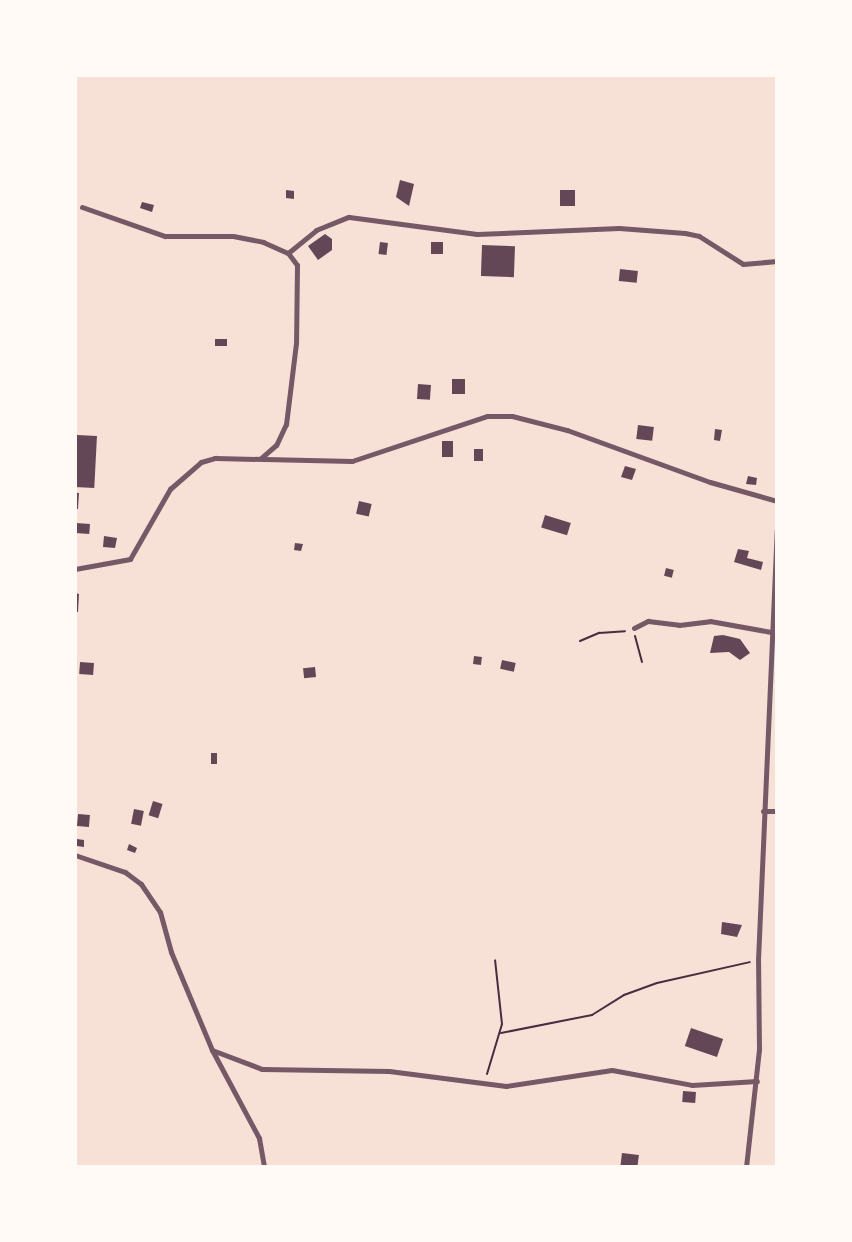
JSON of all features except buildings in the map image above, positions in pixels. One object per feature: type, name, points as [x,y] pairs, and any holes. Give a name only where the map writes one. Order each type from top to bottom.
[{"type":"street","points":[[82,207],[164,236],[233,236],[276,245],[288,253],[297,265],[299,283],[288,408],[282,437],[261,458]]},
{"type":"street","points":[[288,253],[316,230],[349,217],[477,234],[619,228],[685,233],[699,236],[743,264],[777,261]]},
{"type":"street","points":[[75,569],[130,559],[170,489],[201,462],[261,458],[352,461],[466,421],[512,416],[567,430],[720,486],[777,501]]},
{"type":"street","points":[[746,1167],[757,1082],[758,960],[777,529]]},
{"type":"street","points":[[634,628],[648,621],[679,625],[710,621],[771,632]]},
{"type":"street","points":[[764,811],[777,811]]},
{"type":"street","points":[[75,855],[125,872],[151,898],[160,912],[171,952],[212,1050],[259,1138],[264,1167]]},
{"type":"street","points":[[212,1050],[278,1073],[389,1071],[518,1085],[612,1070],[692,1085],[757,1082]]},
{"type":"path","points":[[580,642],[599,633],[634,628],[642,662]]},
{"type":"path","points":[[482,1081],[492,1066],[501,1032],[495,960]]},
{"type":"path","points":[[501,1032],[592,1015],[624,995],[657,983],[758,960]]}]
